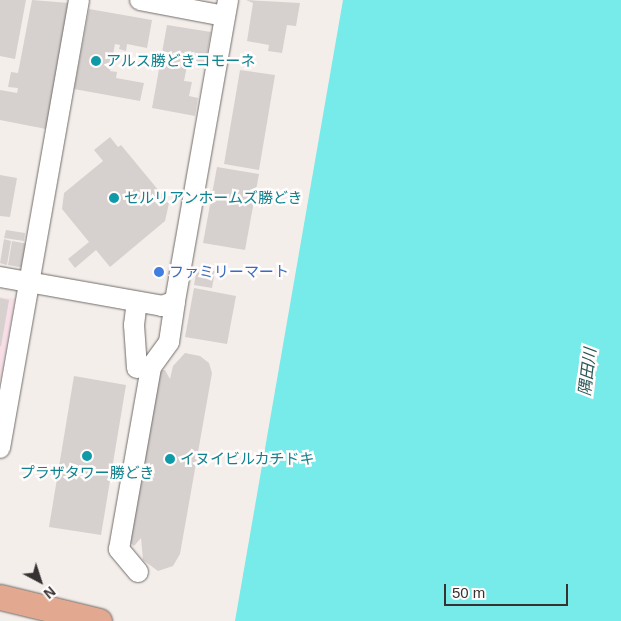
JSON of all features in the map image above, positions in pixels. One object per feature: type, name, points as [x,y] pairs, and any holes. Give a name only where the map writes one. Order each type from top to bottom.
[{"type":"main road","points":[[0,597],[99,621]]},
{"type":"street","points":[[0,448],[79,0]]},
{"type":"street","points":[[138,572],[120,549],[151,367],[169,342],[227,8],[140,0]]},
{"type":"street","points":[[0,277],[162,306],[175,302]]},
{"type":"street","points":[[137,302],[134,325],[137,368]]},
{"type":"shaded area","points":[[0,297],[15,299],[0,381]]},
{"type":"water","name":"隅田川","points":[[343,0],[621,0],[621,621],[235,621]]},
{"type":"building","points":[[0,0],[26,0],[15,59],[0,56]]},
{"type":"building","points":[[32,0],[69,3],[46,129],[0,120],[0,90],[17,93],[18,88],[8,87],[11,72],[18,73]]},
{"type":"building","points":[[246,0],[300,3],[296,26],[287,25],[282,53],[268,51],[269,45],[247,41],[253,3]]},
{"type":"building","name":"アルス勝どきコモーネ","points":[[89,9],[152,20],[147,48],[127,44],[126,51],[119,49],[120,45],[115,44],[110,71],[117,72],[116,78],[144,83],[140,101],[74,89]]},
{"type":"building","points":[[167,25],[211,32],[205,63],[195,61],[194,67],[187,66],[184,81],[192,82],[189,96],[198,98],[195,116],[152,108]]},
{"type":"building","points":[[240,70],[275,75],[259,170],[224,164]]},
{"type":"building","name":"セルリアンホームズ勝どき","points":[[110,137],[118,147],[121,145],[169,203],[165,221],[110,267],[96,250],[75,268],[68,259],[89,242],[62,209],[64,193],[103,161],[94,150]]},
{"type":"building","points":[[217,167],[259,174],[245,250],[203,243]]},
{"type":"building","points":[[0,175],[17,178],[10,217],[0,216]]},
{"type":"building","points":[[6,230],[25,233],[24,241],[4,238]]},
{"type":"building","points":[[4,239],[11,241],[7,265],[0,263]]},
{"type":"building","points":[[12,241],[29,244],[25,268],[8,265]]},
{"type":"building","points":[[197,268],[215,271],[212,288],[194,285]]},
{"type":"building","points":[[194,288],[236,296],[227,344],[185,337]]},
{"type":"building","points":[[0,298],[9,300],[1,346],[0,346]]},
{"type":"building","name":"イヌイビルカチドキ","points":[[185,353],[200,356],[209,363],[212,373],[180,554],[173,566],[158,571],[143,560],[141,538],[134,546],[128,541],[157,371],[165,370],[170,379],[173,366]]},
{"type":"building","name":"プラザタワー勝どき","points":[[74,376],[126,385],[101,535],[49,527]]},
{"type":"place","name":"アルス勝どきコモーネ","points":[[96,61]]},
{"type":"place","name":"セルリアンホームズ勝どき","points":[[114,198]]},
{"type":"place","name":"ファミリーマート","points":[[159,272]]},
{"type":"place","name":"プラザタワー勝どき","points":[[87,456]]},
{"type":"place","name":"イヌイビルカチドキ","points":[[170,459]]}]
